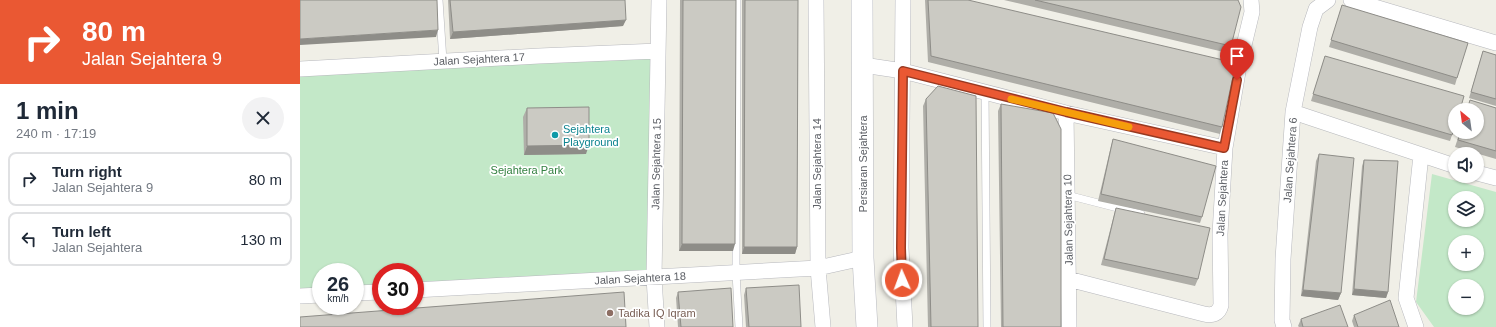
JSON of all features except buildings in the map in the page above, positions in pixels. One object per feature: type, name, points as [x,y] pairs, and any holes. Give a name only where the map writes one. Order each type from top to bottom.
[{"type":"street","name":"Jalan Sejahtera 15","points":[[657,327],[654,277],[659,0]]},
{"type":"street","name":"Jalan Sejahtera 14","points":[[816,0],[818,268],[823,327]]},
{"type":"street","name":"Persiaran Sejahtera","points":[[862,0],[863,258],[867,327]]},
{"type":"street","points":[[904,0],[901,248],[905,327]]},
{"type":"street","name":"Jalan Sejahtera","points":[[1068,279],[1208,315],[1216,313],[1220,308],[1216,233],[1224,148],[1236,66],[1252,12],[1251,0]]},
{"type":"street","name":"Jalan Sejahtera 6","points":[[1284,327],[1282,320],[1283,259],[1293,112],[1310,26],[1316,9],[1328,0]]},
{"type":"street","points":[[1355,1],[1496,43]]},
{"type":"street","name":"Jalan Sejahtera 17","points":[[300,69],[658,51]]},
{"type":"street","points":[[863,65],[903,71],[1066,112],[1224,148]]},
{"type":"street","name":"Jalan Sejahtera 10","points":[[1066,112],[1069,327]]},
{"type":"street","points":[[1293,112],[1448,164]]},
{"type":"street","points":[[1416,327],[1406,298],[1421,155]]},
{"type":"street","points":[[1484,174],[1496,178]]},
{"type":"street","name":"Jalan Sejahtera 18","points":[[424,290],[818,268],[863,258]]},
{"type":"street","points":[[300,296],[312,295]]},
{"type":"lane","points":[[439,0],[443,62]]},
{"type":"lane","points":[[737,0],[736,273],[739,327]]},
{"type":"lane","points":[[985,92],[987,327]]},
{"type":"lane","points":[[1067,195],[1151,216]]},
{"type":"green space","name":"Sejahtera Park","points":[[658,51],[654,277],[424,290],[424,263],[372,263],[372,292],[364,293],[364,263],[312,263],[312,295],[300,296],[300,69]]},
{"type":"green space","points":[[1432,174],[1448,178],[1448,183],[1464,183],[1496,192],[1496,327],[1434,327],[1416,302]]},
{"type":"slow traffic","points":[[1011,99],[1129,127]]},
{"type":"place","name":"Sejahtera Playground","points":[[555,135]]},
{"type":"place","name":"Tadika IQ Iqram","points":[[610,313]]},
{"type":"route","points":[[902,280],[903,71],[1066,112],[1224,148],[1237,80]]}]
